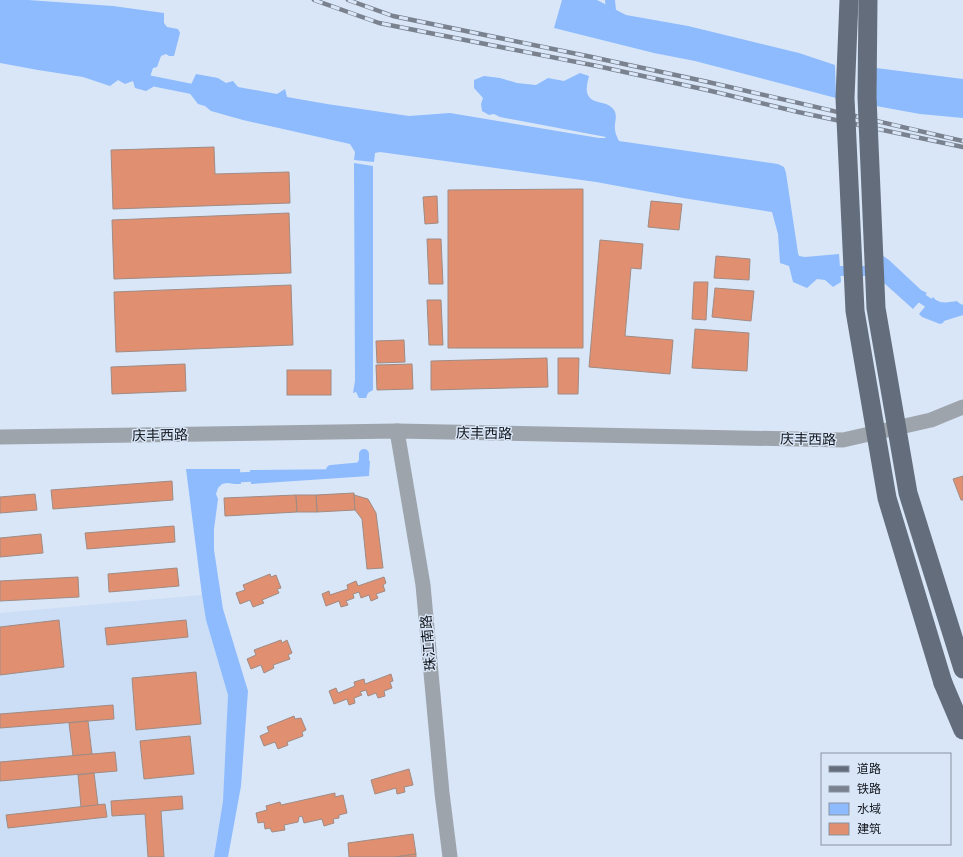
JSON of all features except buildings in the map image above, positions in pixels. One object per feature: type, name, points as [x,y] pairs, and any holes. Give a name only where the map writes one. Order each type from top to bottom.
[{"type":"main road","points":[[849,0],[845,98],[855,311],[887,498],[943,683],[963,730]]},
{"type":"main road","points":[[868,0],[867,97],[876,308],[908,493],[963,669]]},
{"type":"street","name":"庆丰西路","points":[[0,437],[398,431],[843,440],[931,420],[963,407]]},
{"type":"street","name":"珠江南路","points":[[398,431],[423,585],[442,793],[450,857]]},
{"type":"shaded area","points":[[202,595],[206,620],[228,695],[223,801],[214,857],[0,857],[0,613]]},
{"type":"water","points":[[0,0],[28,0],[113,6],[164,13],[164,23],[167,27],[178,29],[180,33],[174,56],[169,56],[166,54],[161,56],[157,67],[153,68],[149,80],[156,82],[153,87],[146,91],[135,88],[133,81],[125,84],[118,80],[110,86],[83,77],[0,63]]},
{"type":"water","points":[[562,0],[597,0],[626,15],[688,26],[799,53],[835,65],[836,98],[695,61],[654,53],[554,28]]},
{"type":"water","points":[[876,68],[963,79],[963,118],[920,114],[876,106]]},
{"type":"water","points":[[580,73],[589,76],[587,92],[589,96],[595,101],[607,105],[614,110],[616,115],[615,130],[619,141],[778,164],[784,167],[799,256],[805,257],[839,254],[841,282],[833,287],[825,280],[817,279],[807,288],[793,282],[789,266],[780,263],[778,234],[772,212],[596,182],[380,152],[375,153],[374,162],[354,160],[355,152],[350,144],[243,120],[211,111],[205,106],[198,104],[188,91],[196,74],[218,78],[226,83],[233,81],[238,87],[277,94],[285,89],[287,97],[327,104],[409,116],[450,113],[605,138],[606,137],[500,117],[494,114],[489,115],[482,111],[481,104],[483,98],[474,88],[474,80],[484,76],[500,78],[517,83],[536,85],[548,78],[564,81]]},
{"type":"water","points":[[354,163],[373,166],[373,390],[368,393],[366,398],[359,398],[356,392],[353,393],[355,381]]},
{"type":"water","points":[[879,253],[889,260],[921,290],[927,293],[913,309],[884,283]]},
{"type":"water","points":[[933,297],[935,300],[941,302],[957,301],[963,305],[963,315],[944,321],[940,324],[922,317],[919,314]]},
{"type":"water","points":[[359,460],[370,461],[369,476],[251,484],[250,470],[353,469]]},
{"type":"water","points":[[186,469],[240,469],[241,484],[227,483],[222,484],[218,488],[216,494],[218,499],[214,529],[214,550],[223,609],[248,691],[241,786],[228,857],[214,857],[223,801],[228,695],[206,620]]},
{"type":"waterway","points":[[610,0],[612,21]]},
{"type":"waterway","points":[[137,78],[202,91]]},
{"type":"waterway","points":[[827,271],[877,271]]},
{"type":"waterway","points":[[912,292],[944,313],[963,310]]},
{"type":"waterway","points":[[331,470],[364,467],[364,454]]},
{"type":"waterway","points":[[228,478],[264,476]]},
{"type":"railway","points":[[314,0],[379,23],[597,66],[798,112],[963,147]]},
{"type":"railway","points":[[348,0],[393,16],[708,82],[963,141]]}]
